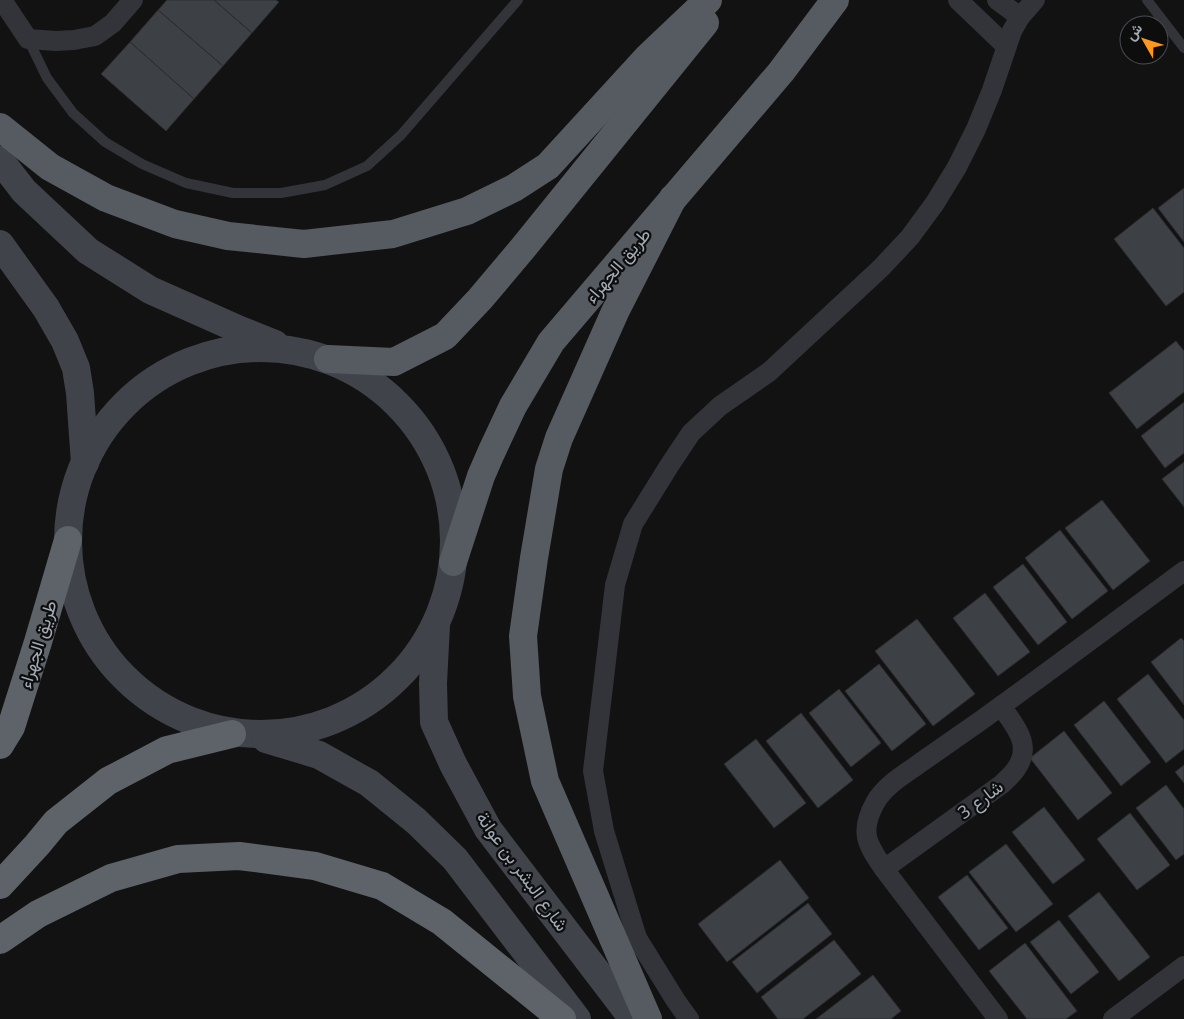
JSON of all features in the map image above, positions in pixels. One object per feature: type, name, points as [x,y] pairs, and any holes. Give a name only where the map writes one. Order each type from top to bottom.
[{"type":"highway","points":[[0,127],[50,168],[106,198],[175,224],[228,236],[304,244],[393,234],[467,211],[514,188],[548,166],[647,58],[708,0]]},
{"type":"highway","points":[[328,359],[394,362],[445,336],[480,299],[523,248],[723,0]]},
{"type":"highway","name":"طريق الجهراء","points":[[454,562],[481,476],[491,453],[513,406],[551,342],[781,72],[835,0]]},
{"type":"highway","points":[[648,1019],[545,781],[527,696],[523,636],[548,469],[559,438],[615,312],[673,198]]},
{"type":"highway","name":"طريق الجهراء","points":[[0,745],[11,727],[68,540]]},
{"type":"highway","points":[[0,885],[56,822],[108,781],[167,750],[241,734]]},
{"type":"highway","points":[[0,940],[38,914],[111,878],[178,860],[238,856],[315,866],[382,886],[442,922],[562,1019]]},
{"type":"main road","points":[[0,160],[24,191],[88,251],[150,290],[288,349]]},
{"type":"main road","points":[[0,244],[46,308],[65,341],[76,368],[80,393],[85,463]]},
{"type":"main road","points":[[241,734],[296,731],[340,718],[380,694],[412,661],[437,622],[447,593],[454,562],[453,519],[444,477],[426,439],[400,405],[366,378],[328,359],[288,349],[252,348],[226,351],[183,364],[152,382],[125,405],[102,432],[85,463],[72,500],[68,540],[70,570],[77,600],[88,628],[104,654],[124,678],[147,698],[174,714],[202,725],[319,755],[369,783],[416,821],[455,859],[577,1019]]},
{"type":"main road","name":"شارع البشر بن عوانة","points":[[437,622],[433,683],[434,722],[453,764],[488,829],[633,1019]]},
{"type":"street","points":[[2,0],[28,40],[56,41],[95,36],[112,24],[133,0]]},
{"type":"street","points":[[958,0],[1006,46]]},
{"type":"street","points":[[997,0],[1020,17]]},
{"type":"street","points":[[690,1019],[676,1001],[638,938],[604,831],[594,771],[615,585],[633,524],[691,433],[720,406],[769,372],[881,268],[910,237],[935,203],[957,167],[973,136],[992,90],[1012,31],[1020,17],[1035,0]]},
{"type":"street","points":[[998,1019],[870,849],[866,837],[867,825],[876,802],[891,784],[1184,571]]},
{"type":"street","name":"شارع 3","points":[[884,869],[1002,784],[1015,770],[1022,760],[1024,748],[1016,728],[1000,706]]},
{"type":"street","points":[[1113,1019],[1184,966]]},
{"type":"lane","points":[[28,40],[47,78],[73,112],[106,142],[142,164],[186,183],[233,193],[281,193],[326,185],[367,166],[401,135],[518,0]]},
{"type":"lane","points":[[1147,0],[1184,48]]},
{"type":"building","points":[[167,0],[214,0],[252,33],[223,66],[158,10]]},
{"type":"building","points":[[214,0],[276,0],[279,2],[252,33]]},
{"type":"building","points":[[158,10],[223,66],[194,99],[130,42]]},
{"type":"building","points":[[130,42],[194,99],[166,131],[101,74]]},
{"type":"building","points":[[1184,188],[1184,242],[1158,208]]},
{"type":"building","points":[[1153,208],[1184,248],[1184,292],[1166,306],[1114,239]]},
{"type":"building","points":[[1176,341],[1184,351],[1184,392],[1137,429],[1109,393]]},
{"type":"building","points":[[1184,402],[1184,453],[1165,468],[1141,436]]},
{"type":"building","points":[[1184,462],[1184,507],[1162,479]]},
{"type":"building","points":[[1102,500],[1150,561],[1113,590],[1065,528]]},
{"type":"building","points":[[1060,530],[1108,591],[1072,619],[1025,558]]},
{"type":"building","points":[[1023,564],[1067,622],[1038,645],[993,587]]},
{"type":"building","points":[[985,593],[1030,652],[998,676],[953,618]]},
{"type":"building","points":[[917,619],[975,694],[933,726],[875,651]]},
{"type":"building","points":[[1181,638],[1184,641],[1184,705],[1151,662]]},
{"type":"building","points":[[879,664],[926,724],[892,751],[845,691]]},
{"type":"building","points":[[1148,674],[1184,720],[1184,749],[1166,763],[1117,699]]},
{"type":"building","points":[[839,689],[881,743],[851,767],[809,713]]},
{"type":"building","points":[[1104,701],[1151,762],[1121,786],[1074,725]]},
{"type":"building","points":[[801,713],[853,780],[818,808],[766,741]]},
{"type":"building","points":[[1064,731],[1112,793],[1078,820],[1030,758]]},
{"type":"building","points":[[756,739],[806,803],[774,828],[724,764]]},
{"type":"building","points":[[1184,765],[1184,783],[1175,772]]},
{"type":"building","points":[[1166,785],[1184,809],[1184,854],[1176,860],[1136,808]]},
{"type":"building","points":[[1044,807],[1085,860],[1053,884],[1012,832]]},
{"type":"building","points":[[1130,813],[1170,865],[1137,890],[1097,839]]},
{"type":"building","points":[[1006,844],[1053,904],[1016,932],[969,872]]},
{"type":"building","points":[[780,860],[809,898],[727,962],[698,924]]},
{"type":"building","points":[[967,875],[1008,928],[979,950],[938,897]]},
{"type":"building","points":[[1099,892],[1150,957],[1119,981],[1068,916]]},
{"type":"building","points":[[808,903],[832,934],[757,993],[732,962]]},
{"type":"building","points":[[1059,920],[1099,972],[1071,994],[1030,942]]},
{"type":"building","points":[[834,940],[861,974],[803,1019],[778,1019],[761,997]]},
{"type":"building","points":[[1025,943],[1077,1011],[1066,1019],[1027,1019],[989,971]]},
{"type":"building","points":[[873,975],[901,1011],[891,1019],[816,1019]]}]
